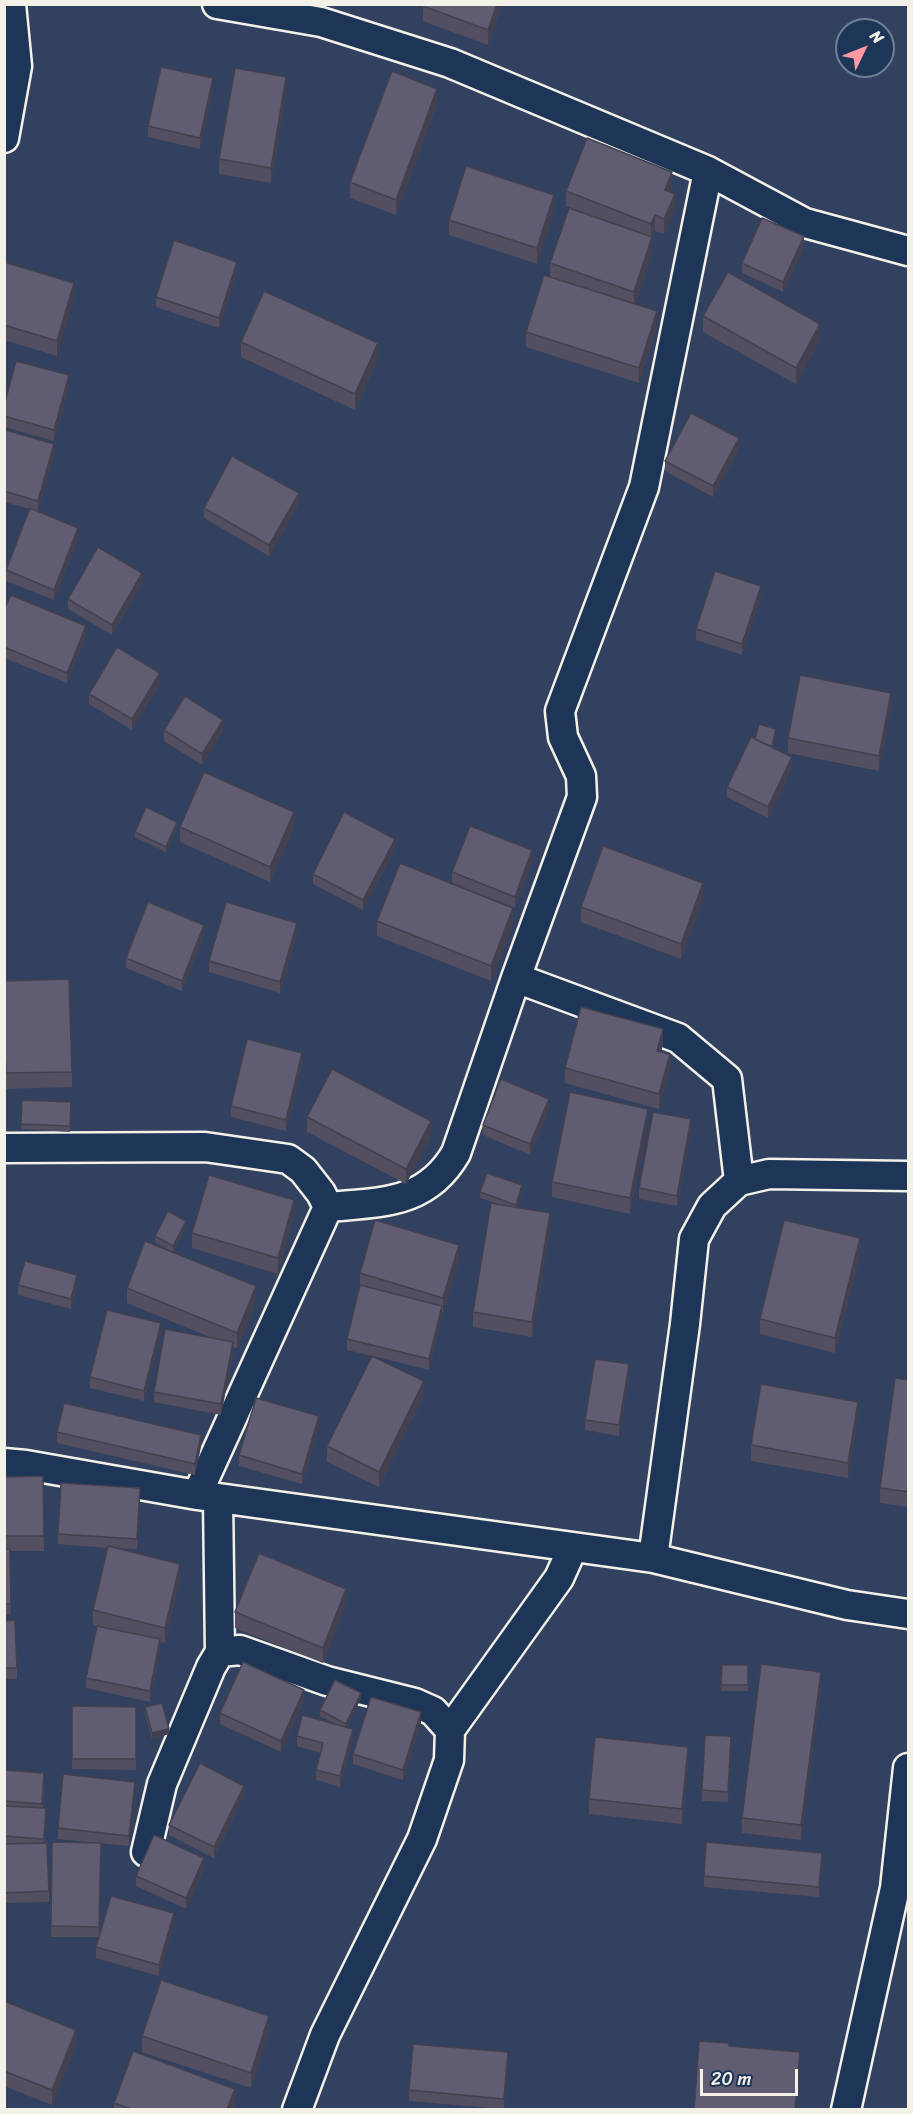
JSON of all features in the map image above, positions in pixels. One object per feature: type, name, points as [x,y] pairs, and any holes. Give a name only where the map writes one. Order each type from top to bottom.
[{"type":"street","points":[[4,138],[17,66],[11,4]]},
{"type":"street","points":[[217,4],[321,22],[450,63],[708,171],[805,223],[909,251]]},
{"type":"street","points":[[327,1207],[389,1201],[416,1193],[447,1169],[456,1153],[516,978],[582,797],[581,776],[562,736],[560,711],[644,488],[708,171]]},
{"type":"street","points":[[516,978],[678,1038],[727,1078],[739,1181]]},
{"type":"street","points":[[4,1148],[206,1147],[288,1159],[303,1170],[321,1193],[327,1207],[207,1497],[220,1652],[211,1667],[162,1784],[146,1852]]},
{"type":"street","points":[[653,1558],[684,1335],[694,1239],[712,1206],[739,1181],[769,1174],[909,1176]]},
{"type":"street","points":[[4,1463],[26,1464],[207,1497],[653,1558],[847,1605],[909,1614]]},
{"type":"street","points":[[297,2109],[325,2035],[422,1839],[449,1760],[450,1730],[559,1578],[573,1547]]},
{"type":"street","points":[[220,1652],[240,1650],[327,1681],[415,1703],[434,1711],[450,1730]]},
{"type":"street","points":[[846,2109],[895,1888],[909,1768]]},
{"type":"building","points":[[424,4],[497,4],[488,30],[423,6]]},
{"type":"building","points":[[161,67],[213,78],[200,138],[148,126]]},
{"type":"building","points":[[235,68],[286,77],[271,168],[219,159]]},
{"type":"building","points":[[392,71],[437,89],[396,200],[350,182]]},
{"type":"building","points":[[587,138],[672,172],[665,190],[675,194],[664,219],[655,215],[651,224],[566,191]]},
{"type":"building","points":[[466,166],[554,195],[537,248],[449,220]]},
{"type":"building","points":[[569,208],[652,237],[634,292],[550,263]]},
{"type":"building","points":[[762,218],[804,236],[783,282],[742,263]]},
{"type":"building","points":[[174,240],[237,262],[219,318],[156,297]]},
{"type":"building","points":[[4,262],[74,283],[57,341],[4,325]]},
{"type":"building","points":[[728,272],[820,324],[796,368],[703,316]]},
{"type":"building","points":[[544,275],[657,311],[639,368],[526,332]]},
{"type":"building","points":[[264,291],[378,343],[355,394],[241,342]]},
{"type":"building","points":[[16,361],[69,375],[54,430],[4,416],[4,406]]},
{"type":"building","points":[[691,413],[739,438],[713,486],[665,461]]},
{"type":"building","points":[[6,430],[54,444],[38,501],[4,491],[4,435]]},
{"type":"building","points":[[232,456],[299,493],[269,545],[204,508]]},
{"type":"building","points":[[30,508],[78,528],[54,590],[6,570]]},
{"type":"building","points":[[98,547],[142,573],[112,625],[68,599]]},
{"type":"building","points":[[715,571],[761,586],[742,644],[696,629]]},
{"type":"building","points":[[11,595],[86,626],[67,673],[4,647],[4,610]]},
{"type":"building","points":[[117,647],[160,673],[132,719],[89,694]]},
{"type":"building","points":[[800,675],[891,693],[879,756],[788,738]]},
{"type":"building","points":[[185,696],[223,720],[202,754],[164,730]]},
{"type":"building","points":[[759,724],[776,729],[772,746],[755,739]]},
{"type":"building","points":[[751,737],[792,757],[768,807],[727,787]]},
{"type":"building","points":[[204,772],[294,812],[270,867],[180,827]]},
{"type":"building","points":[[146,807],[177,822],[166,847],[135,832]]},
{"type":"building","points":[[344,812],[395,839],[363,900],[313,874]]},
{"type":"building","points":[[470,826],[532,850],[515,897],[452,872]]},
{"type":"building","points":[[603,846],[703,883],[681,944],[581,907]]},
{"type":"building","points":[[400,863],[513,908],[491,966],[377,921]]},
{"type":"building","points":[[148,902],[204,925],[182,981],[126,958]]},
{"type":"building","points":[[226,902],[297,923],[280,982],[209,961]]},
{"type":"building","points":[[69,979],[72,1072],[6,1073],[4,981]]},
{"type":"building","points":[[581,1007],[663,1029],[657,1051],[670,1054],[659,1094],[565,1068]]},
{"type":"building","points":[[247,1039],[302,1053],[286,1120],[231,1106]]},
{"type":"building","points":[[332,1069],[431,1121],[406,1169],[307,1117]]},
{"type":"building","points":[[501,1079],[549,1099],[530,1144],[483,1125]]},
{"type":"building","points":[[570,1092],[648,1109],[630,1198],[552,1182]]},
{"type":"building","points":[[22,1100],[71,1102],[70,1126],[21,1124]]},
{"type":"building","points":[[653,1112],[691,1119],[677,1196],[639,1188]]},
{"type":"building","points":[[487,1173],[522,1185],[516,1205],[480,1192]]},
{"type":"building","points":[[209,1175],[294,1200],[278,1258],[192,1233]]},
{"type":"building","points":[[491,1203],[550,1213],[532,1322],[473,1312]]},
{"type":"building","points":[[168,1211],[186,1221],[173,1246],[155,1236]]},
{"type":"building","points":[[375,1220],[459,1245],[443,1298],[360,1273]]},
{"type":"building","points":[[784,1220],[860,1238],[835,1338],[760,1319]]},
{"type":"building","points":[[145,1241],[256,1286],[237,1333],[127,1288]]},
{"type":"building","points":[[25,1261],[77,1275],[71,1299],[18,1285]]},
{"type":"building","points":[[360,1285],[442,1306],[429,1359],[347,1339]]},
{"type":"building","points":[[107,1310],[161,1323],[144,1391],[90,1377]]},
{"type":"building","points":[[165,1329],[233,1342],[221,1404],[154,1392]]},
{"type":"building","points":[[372,1356],[424,1381],[379,1472],[327,1446]]},
{"type":"building","points":[[595,1359],[629,1364],[619,1425],[585,1420]]},
{"type":"building","points":[[895,1378],[909,1380],[909,1492],[880,1488]]},
{"type":"building","points":[[761,1384],[858,1402],[848,1463],[751,1445]]},
{"type":"building","points":[[256,1398],[319,1416],[302,1474],[239,1455]]},
{"type":"building","points":[[64,1403],[201,1435],[195,1464],[57,1432]]},
{"type":"building","points":[[43,1476],[44,1536],[4,1536],[4,1477]]},
{"type":"building","points":[[61,1483],[140,1488],[137,1539],[58,1534]]},
{"type":"building","points":[[108,1546],[180,1564],[165,1628],[93,1610]]},
{"type":"building","points":[[4,1549],[10,1549],[11,1604],[4,1604]]},
{"type":"building","points":[[259,1553],[346,1589],[323,1648],[235,1612]]},
{"type":"building","points":[[15,1620],[17,1668],[4,1668],[4,1621]]},
{"type":"building","points":[[97,1626],[160,1639],[150,1691],[86,1678]]},
{"type":"building","points":[[243,1662],[304,1690],[281,1741],[220,1713]]},
{"type":"building","points":[[761,1664],[821,1672],[801,1825],[742,1818]]},
{"type":"building","points":[[722,1665],[748,1665],[748,1685],[721,1685]]},
{"type":"building","points":[[335,1680],[361,1693],[346,1724],[320,1710]]},
{"type":"building","points":[[371,1697],[421,1712],[403,1770],[353,1754]]},
{"type":"building","points":[[162,1703],[169,1729],[152,1733],[145,1707]]},
{"type":"building","points":[[72,1706],[136,1707],[136,1759],[72,1759]]},
{"type":"building","points":[[302,1715],[353,1729],[340,1776],[316,1770],[323,1743],[297,1736]]},
{"type":"building","points":[[705,1735],[731,1736],[728,1792],[702,1790]]},
{"type":"building","points":[[595,1737],[688,1747],[682,1809],[589,1799]]},
{"type":"building","points":[[200,1763],[244,1786],[214,1847],[169,1825]]},
{"type":"building","points":[[4,1770],[44,1773],[42,1804],[4,1801]]},
{"type":"building","points":[[63,1774],[135,1782],[129,1836],[58,1828]]},
{"type":"building","points":[[4,1806],[46,1808],[44,1839],[4,1836]]},
{"type":"building","points":[[154,1835],[204,1858],[186,1898],[136,1876]]},
{"type":"building","points":[[52,1842],[101,1843],[99,1927],[51,1926]]},
{"type":"building","points":[[706,1842],[822,1853],[819,1887],[704,1876]]},
{"type":"building","points":[[47,1843],[49,1891],[4,1893],[4,1844]]},
{"type":"building","points":[[111,1896],[174,1913],[159,1965],[96,1947]]},
{"type":"building","points":[[161,1980],[269,2016],[251,2073],[142,2036]]},
{"type":"building","points":[[4,2001],[76,2030],[52,2090],[4,2071]]},
{"type":"building","points":[[699,2041],[800,2052],[795,2109],[694,2109]]},
{"type":"building","points":[[413,2044],[508,2052],[504,2099],[409,2090]]},
{"type":"building","points":[[133,2051],[235,2089],[227,2109],[131,2109],[114,2103]]}]
